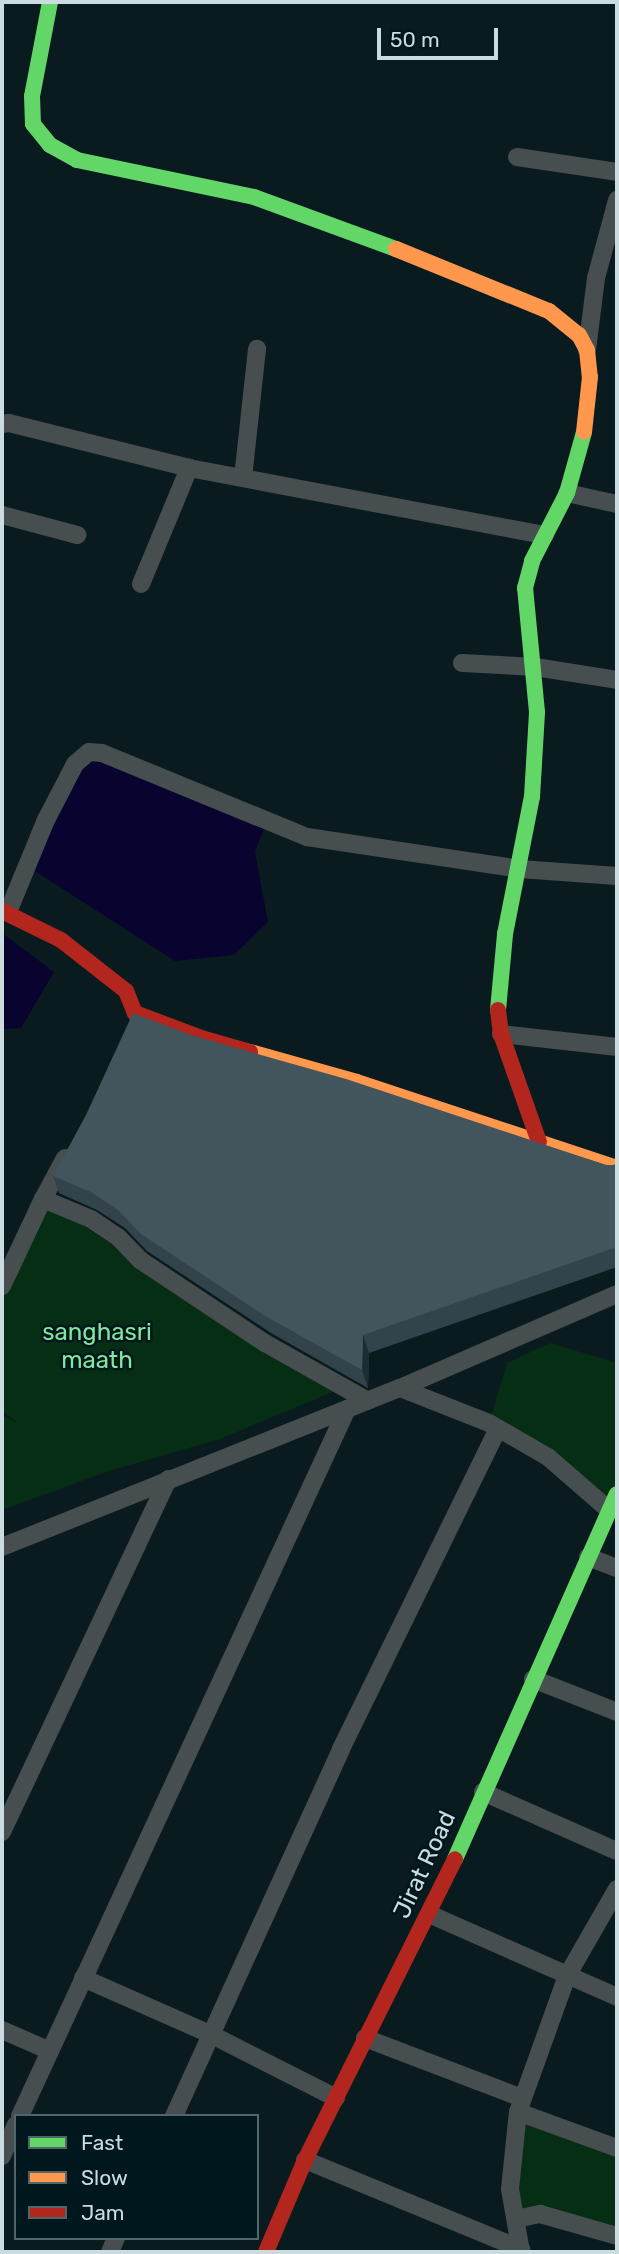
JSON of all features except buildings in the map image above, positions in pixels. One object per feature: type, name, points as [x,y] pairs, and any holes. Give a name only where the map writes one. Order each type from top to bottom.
[{"type":"street","points":[[50,2],[32,96],[33,124],[50,145],[77,160],[254,197],[370,237],[549,311],[579,335],[587,350]]},
{"type":"street","points":[[517,157],[617,172]]},
{"type":"street","points":[[539,1142],[501,1034],[498,1013],[505,934],[520,869],[532,797],[537,712],[535,667],[525,612],[526,589],[532,561],[567,493],[587,420],[590,377],[587,350],[596,278],[617,200]]},
{"type":"street","points":[[243,478],[257,349]]},
{"type":"street","points":[[2,424],[9,423],[189,468],[545,535]]},
{"type":"street","points":[[141,584],[189,468]]},
{"type":"street","points":[[567,493],[617,504]]},
{"type":"street","points":[[2,515],[77,535]]},
{"type":"street","points":[[462,663],[535,667],[617,680]]},
{"type":"street","points":[[617,876],[520,869],[307,837],[102,752],[89,752],[75,764],[46,820],[5,911],[61,940],[126,991],[132,1019],[357,1082],[617,1168]]},
{"type":"street","points":[[501,1034],[617,1047]]},
{"type":"street","points":[[2,1286],[43,1199],[75,1140]]},
{"type":"street","points":[[43,1199],[91,1219],[118,1237],[140,1260],[265,1343],[368,1401]]},
{"type":"street","points":[[2,1547],[400,1388],[617,1294]]},
{"type":"street","points":[[400,1388],[498,1428],[548,1457],[609,1510]]},
{"type":"street","points":[[21,2114],[346,1409]]},
{"type":"street","points":[[175,2114],[341,1749],[498,1428]]},
{"type":"street","points":[[2,1832],[168,1479]]},
{"type":"street","name":"Jirat Road","points":[[266,2252],[305,2160],[429,1914],[617,1494]]},
{"type":"street","points":[[588,1557],[617,1568]]},
{"type":"street","points":[[533,1679],[617,1712]]},
{"type":"street","points":[[484,1791],[617,1851]]},
{"type":"street","points":[[521,2251],[510,2189],[520,2105],[567,1976],[617,1889]]},
{"type":"street","points":[[429,1914],[617,1997]]},
{"type":"street","points":[[83,1978],[212,2035],[336,2098]]},
{"type":"street","points":[[2,2031],[50,2051]]},
{"type":"street","points":[[365,2039],[617,2148]]},
{"type":"street","points":[[2,2156],[14,2129]]},
{"type":"street","points":[[305,2160],[521,2251]]},
{"type":"street","points":[[516,2219],[540,2214],[617,2236]]},
{"type":"green space","name":"sanghasri maath","points":[[43,1199],[335,1391],[220,1439],[109,1471],[2,1510],[2,1418],[4,1416],[19,1424],[2,1411],[2,1284]]},
{"type":"green space","points":[[550,1343],[617,1363],[617,1494],[609,1510],[489,1423],[507,1363]]},
{"type":"green space","points":[[518,2112],[617,2148],[617,2235],[516,2219]]},
{"type":"shaded area","points":[[89,752],[267,821],[255,852],[268,922],[234,955],[175,961],[27,866]]},
{"type":"shaded area","points":[[2,933],[54,972],[21,1028],[2,1029]]},
{"type":"traffic: fast","points":[[50,2],[32,96],[33,124],[50,145],[77,160],[254,197],[396,249]]},
{"type":"traffic: fast","points":[[498,1010],[505,934],[532,797],[537,712],[525,588],[532,561],[567,493],[584,432]]},
{"type":"traffic: fast","points":[[455,1859],[617,1494]]},
{"type":"traffic: slow","points":[[396,249],[549,311],[579,335],[587,350],[590,377],[584,432]]},
{"type":"traffic: slow","points":[[250,1052],[357,1082],[617,1168]]},
{"type":"traffic: jam","points":[[2,911],[61,940],[126,991],[135,1013],[201,1038],[250,1052]]},
{"type":"traffic: jam","points":[[498,1010],[501,1034],[539,1142]]},
{"type":"traffic: jam","points":[[266,2252],[305,2160],[455,1859]]}]
